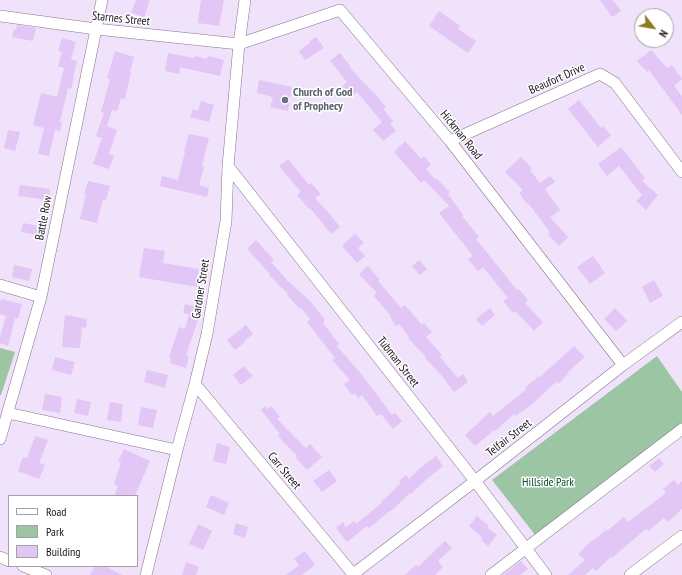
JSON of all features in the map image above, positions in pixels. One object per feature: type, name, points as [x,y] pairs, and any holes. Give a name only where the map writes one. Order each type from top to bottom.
[{"type":"street","name":"Battle Row","points":[[0,439],[41,297],[102,0]]},
{"type":"street","name":"Gardner Street","points":[[146,575],[176,450],[195,384],[207,334],[226,221],[228,166],[239,44],[245,0]]},
{"type":"street","name":"Hickman Road","points":[[239,44],[340,10],[450,141],[623,365]]},
{"type":"street","name":"Starnes Street","points":[[0,16],[96,29],[239,44]]},
{"type":"street","name":"Beaufort Drive","points":[[450,141],[600,74],[615,83],[682,172]]},
{"type":"street","name":"Tubman Street","points":[[228,166],[475,481],[546,575]]},
{"type":"street","points":[[0,285],[41,297]]},
{"type":"street","name":"Telfair Street","points":[[353,575],[623,365],[682,322]]},
{"type":"street","name":"Carr Street","points":[[195,384],[353,575]]},
{"type":"street","points":[[8,412],[176,450]]},
{"type":"street","points":[[491,575],[682,429]]},
{"type":"street","points":[[630,575],[682,536]]},
{"type":"street","points":[[26,567],[46,575]]},
{"type":"green space","points":[[0,348],[15,352],[1,395],[0,395]]},
{"type":"green space","name":"Hillside Park","points":[[657,356],[682,392],[682,424],[536,536],[492,480]]},
{"type":"building","points":[[136,0],[150,0],[144,17],[131,13]]},
{"type":"building","points":[[201,0],[224,0],[219,26],[198,23]]},
{"type":"building","points":[[600,0],[613,0],[621,11],[612,17]]},
{"type":"building","points":[[439,11],[460,26],[458,29],[476,41],[468,53],[429,26]]},
{"type":"building","points":[[17,25],[36,28],[33,41],[12,37],[14,29],[16,30]]},
{"type":"building","points":[[316,37],[324,48],[305,60],[299,51]]},
{"type":"building","points":[[62,38],[76,42],[71,59],[77,61],[71,89],[68,88],[60,122],[62,123],[60,131],[55,130],[49,156],[38,154],[44,128],[33,125],[41,93],[57,97],[64,68],[58,66],[62,52],[58,51]]},
{"type":"building","points":[[651,50],[667,68],[672,65],[682,79],[674,86],[682,96],[682,115],[649,70],[647,72],[637,61]]},
{"type":"building","points":[[115,51],[134,57],[125,99],[121,98],[117,111],[112,110],[107,126],[117,130],[109,154],[114,156],[109,169],[93,164],[102,138],[96,136],[104,113],[101,112],[110,79],[107,79]]},
{"type":"building","points":[[168,53],[207,59],[208,56],[224,60],[220,76],[180,67],[179,74],[165,71]]},
{"type":"building","points":[[340,53],[351,67],[350,68],[386,107],[383,109],[393,121],[390,123],[396,131],[383,141],[373,130],[382,122],[357,92],[352,97],[342,87],[347,82],[330,61]]},
{"type":"building","points":[[259,80],[292,87],[288,111],[270,107],[273,97],[257,93]]},
{"type":"building","points":[[579,100],[601,128],[603,126],[611,135],[598,147],[568,109]]},
{"type":"building","points":[[201,101],[214,105],[209,122],[190,117],[193,109],[198,111]]},
{"type":"building","points":[[8,130],[20,132],[15,151],[4,148]]},
{"type":"building","points":[[189,134],[209,138],[199,185],[209,188],[207,197],[160,186],[162,176],[178,180]]},
{"type":"building","points":[[405,141],[421,159],[424,156],[431,165],[426,169],[450,192],[448,194],[463,215],[462,216],[479,237],[476,239],[517,290],[519,289],[528,300],[525,303],[543,322],[534,331],[515,311],[513,313],[503,301],[508,298],[483,267],[478,271],[468,259],[473,256],[439,213],[449,206],[424,180],[421,183],[394,152]]},
{"type":"building","points":[[621,147],[645,178],[642,181],[658,195],[646,210],[636,201],[642,195],[619,166],[607,176],[598,164]]},
{"type":"building","points":[[521,157],[532,168],[530,170],[540,183],[550,176],[555,182],[545,189],[560,210],[550,217],[568,237],[559,246],[548,234],[550,232],[519,193],[523,190],[505,172]]},
{"type":"building","points":[[288,159],[309,185],[311,183],[321,194],[315,198],[340,227],[331,234],[310,208],[309,209],[297,195],[301,192],[279,166]]},
{"type":"building","points":[[88,181],[110,186],[106,200],[103,199],[97,223],[80,219]]},
{"type":"building","points":[[20,185],[50,189],[49,200],[18,196]]},
{"type":"building","points":[[23,223],[43,227],[41,236],[21,232]]},
{"type":"building","points":[[355,234],[364,243],[358,248],[365,256],[357,263],[342,246]]},
{"type":"building","points":[[256,240],[274,260],[271,262],[288,281],[310,301],[325,320],[323,323],[339,344],[337,346],[362,375],[392,415],[395,413],[402,421],[393,429],[381,414],[377,416],[362,395],[358,398],[355,393],[352,395],[344,384],[350,380],[332,360],[335,358],[307,322],[310,319],[247,249]]},
{"type":"building","points":[[144,248],[165,251],[163,263],[199,269],[197,287],[139,277]]},
{"type":"building","points":[[593,256],[605,273],[590,284],[577,267]]},
{"type":"building","points":[[419,260],[427,269],[420,275],[412,266]]},
{"type":"building","points":[[14,265],[32,269],[29,281],[12,277]]},
{"type":"building","points":[[368,266],[380,280],[378,281],[401,308],[405,305],[422,325],[424,323],[432,332],[426,337],[442,355],[440,357],[458,378],[463,374],[468,382],[454,392],[442,376],[425,358],[426,357],[408,338],[409,337],[399,324],[396,326],[390,317],[391,316],[374,296],[377,293],[359,274]]},
{"type":"building","points":[[654,280],[663,296],[650,303],[642,287]]},
{"type":"building","points":[[1,299],[22,304],[18,319],[15,318],[8,346],[0,343],[0,337],[6,316],[0,314]]},
{"type":"building","points":[[185,304],[202,308],[186,355],[189,356],[186,368],[170,363],[171,358],[169,357],[179,327],[185,329],[189,314],[183,313]]},
{"type":"building","points":[[490,308],[495,315],[482,326],[476,319]]},
{"type":"building","points":[[615,308],[627,321],[616,331],[604,319]]},
{"type":"building","points":[[65,315],[87,319],[86,328],[82,327],[80,348],[62,347]]},
{"type":"building","points":[[246,325],[253,334],[235,350],[227,340]]},
{"type":"building","points":[[574,346],[585,357],[568,372],[569,373],[558,384],[556,382],[531,405],[516,416],[514,414],[475,446],[465,435],[490,412],[493,416],[527,389],[525,388],[539,376],[540,377]]},
{"type":"building","points":[[55,357],[75,362],[71,375],[52,370]]},
{"type":"building","points":[[244,366],[253,376],[241,385],[233,375]]},
{"type":"building","points":[[147,370],[168,375],[165,388],[144,382]]},
{"type":"building","points":[[45,394],[62,397],[60,413],[42,410]]},
{"type":"building","points":[[77,399],[91,402],[88,416],[74,413]]},
{"type":"building","points":[[110,402],[123,404],[121,422],[107,420]]},
{"type":"building","points":[[265,406],[267,409],[271,406],[280,417],[277,419],[306,448],[310,444],[322,457],[307,470],[295,457],[297,456],[278,436],[280,434],[261,410]]},
{"type":"building","points":[[141,407],[157,410],[153,428],[138,425]]},
{"type":"building","points":[[35,436],[48,440],[39,463],[45,465],[39,479],[18,471],[23,457],[27,458]]},
{"type":"building","points":[[217,443],[230,447],[226,464],[213,461]]},
{"type":"building","points":[[124,449],[150,461],[135,495],[114,495],[118,486],[114,484],[121,462],[118,461]]},
{"type":"building","points":[[436,456],[443,466],[391,511],[369,528],[367,526],[347,542],[336,528],[343,522],[346,527],[354,521],[356,524],[382,503],[381,502],[401,483],[399,481],[406,475],[409,479]]},
{"type":"building","points":[[659,458],[664,464],[655,472],[649,466]]},
{"type":"building","points":[[329,470],[337,481],[322,492],[313,481]]},
{"type":"building","points":[[674,480],[678,485],[682,481],[682,509],[677,514],[667,522],[664,518],[648,531],[646,529],[596,571],[593,568],[585,575],[568,575],[585,560],[578,554],[587,545],[624,517],[628,522],[666,493],[663,489]]},
{"type":"building","points":[[211,495],[229,503],[224,515],[206,507]]},
{"type":"building","points":[[477,516],[497,535],[488,546],[481,540],[483,538],[469,526]]},
{"type":"building","points":[[236,523],[248,527],[245,538],[233,534]]},
{"type":"building","points":[[198,524],[212,531],[203,550],[189,544]]},
{"type":"building","points":[[445,541],[452,548],[438,561],[443,567],[435,575],[405,575],[416,565],[418,567]]},
{"type":"building","points":[[305,551],[315,565],[302,575],[286,575],[299,565],[294,559]]},
{"type":"building","points":[[521,561],[528,569],[520,575],[503,575]]},
{"type":"building","points":[[186,562],[199,567],[196,575],[182,575]]},
{"type":"building","points":[[94,567],[107,567],[122,575],[90,575]]},
{"type":"place","name":"Church of God of Prophecy","points":[[285,100]]}]
